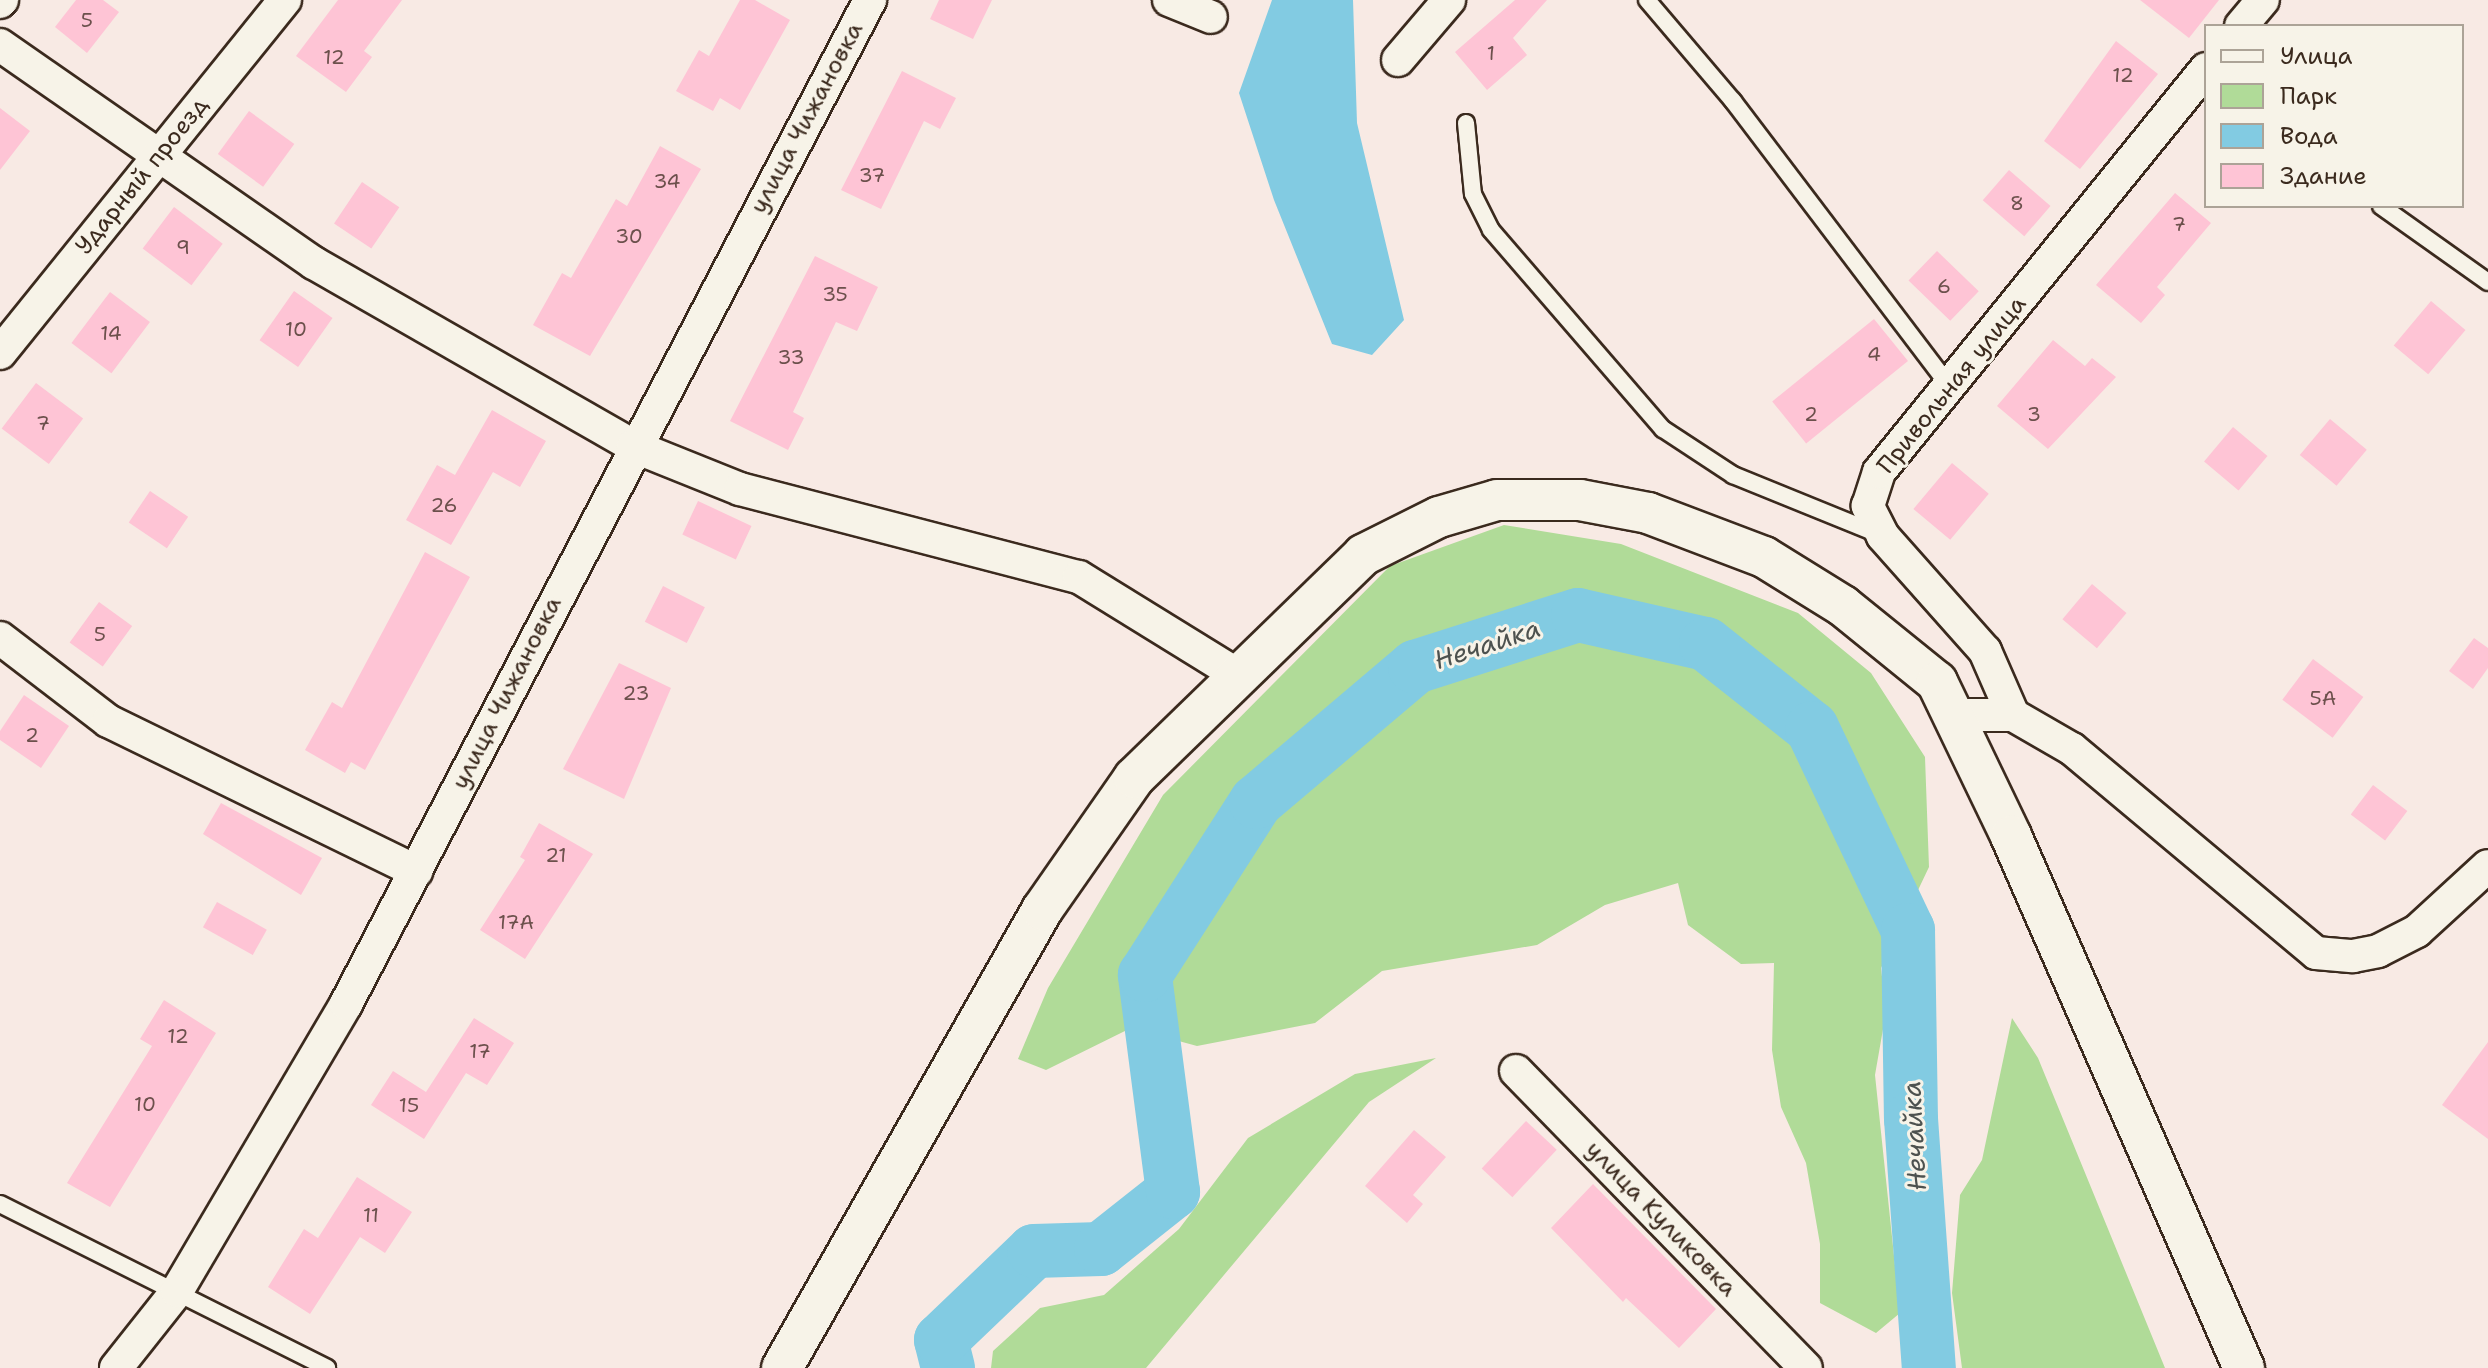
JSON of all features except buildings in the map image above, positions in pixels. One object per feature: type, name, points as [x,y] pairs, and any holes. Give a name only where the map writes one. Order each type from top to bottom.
[{"type":"street","name":"Ударный проезд","points":[[0,353],[285,0]]},
{"type":"street","name":"улица Чижановка","points":[[116,1368],[177,1291],[346,1004],[633,446],[870,0]]},
{"type":"street","points":[[1169,0],[1211,17]]},
{"type":"street","points":[[1398,60],[1449,0]]},
{"type":"street","points":[[0,45],[157,157],[314,263],[633,446],[740,489],[1079,577],[1236,674]]},
{"type":"street","name":"Привольная улица","points":[[2013,715],[1985,651],[1883,536],[1868,506],[1879,472],[2204,71]]},
{"type":"street","points":[[782,1368],[1042,910],[1134,778],[1236,674],[1363,555],[1439,517],[1497,500],[1580,500],[1648,513],[1764,557],[1843,606],[1937,682],[2011,836],[2244,1368]]},
{"type":"street","points":[[0,638],[108,721],[416,871]]},
{"type":"street","points":[[1954,715],[2013,715],[2072,749],[2144,804],[2316,953],[2353,956],[2378,951],[2417,931],[2488,866]]},
{"type":"street","name":"улица Куликовка","points":[[1516,1071],[1806,1368]]},
{"type":"lane","points":[[1647,0],[1733,101],[1950,387]]},
{"type":"lane","points":[[1466,123],[1473,194],[1491,230],[1663,429],[1733,475],[1883,536]]},
{"type":"lane","points":[[2384,208],[2488,282]]},
{"type":"lane","points":[[0,1204],[327,1368]]},
{"type":"green space","points":[[1504,525],[1621,544],[1798,613],[1871,673],[1925,757],[1929,867],[1881,968],[1886,1012],[1875,1075],[1900,1313],[1876,1333],[1820,1303],[1820,1244],[1806,1163],[1781,1107],[1772,1050],[1774,963],[1741,964],[1688,925],[1678,883],[1605,905],[1537,945],[1382,971],[1315,1023],[1197,1046],[1131,1028],[1046,1070],[1018,1059],[1048,988],[1163,795],[1390,566]]},
{"type":"green space","points":[[2012,1018],[2038,1058],[2165,1368],[1962,1368],[1952,1293],[1960,1195],[1982,1160]]},
{"type":"green space","points":[[1436,1058],[1369,1102],[1146,1368],[991,1368],[993,1351],[1040,1308],[1104,1295],[1179,1229],[1248,1138],[1355,1074]]},
{"type":"water","points":[[1272,0],[1353,0],[1357,123],[1404,320],[1372,355],[1332,344],[1274,200],[1239,93]]},
{"type":"waterway","name":"Нечайка","points":[[948,1368],[941,1340],[1034,1251],[1101,1249],[1173,1192],[1145,975],[1256,802],[1415,667],[1578,615],[1706,644],[1812,728],[1908,930],[1911,1119],[1929,1368]]}]
